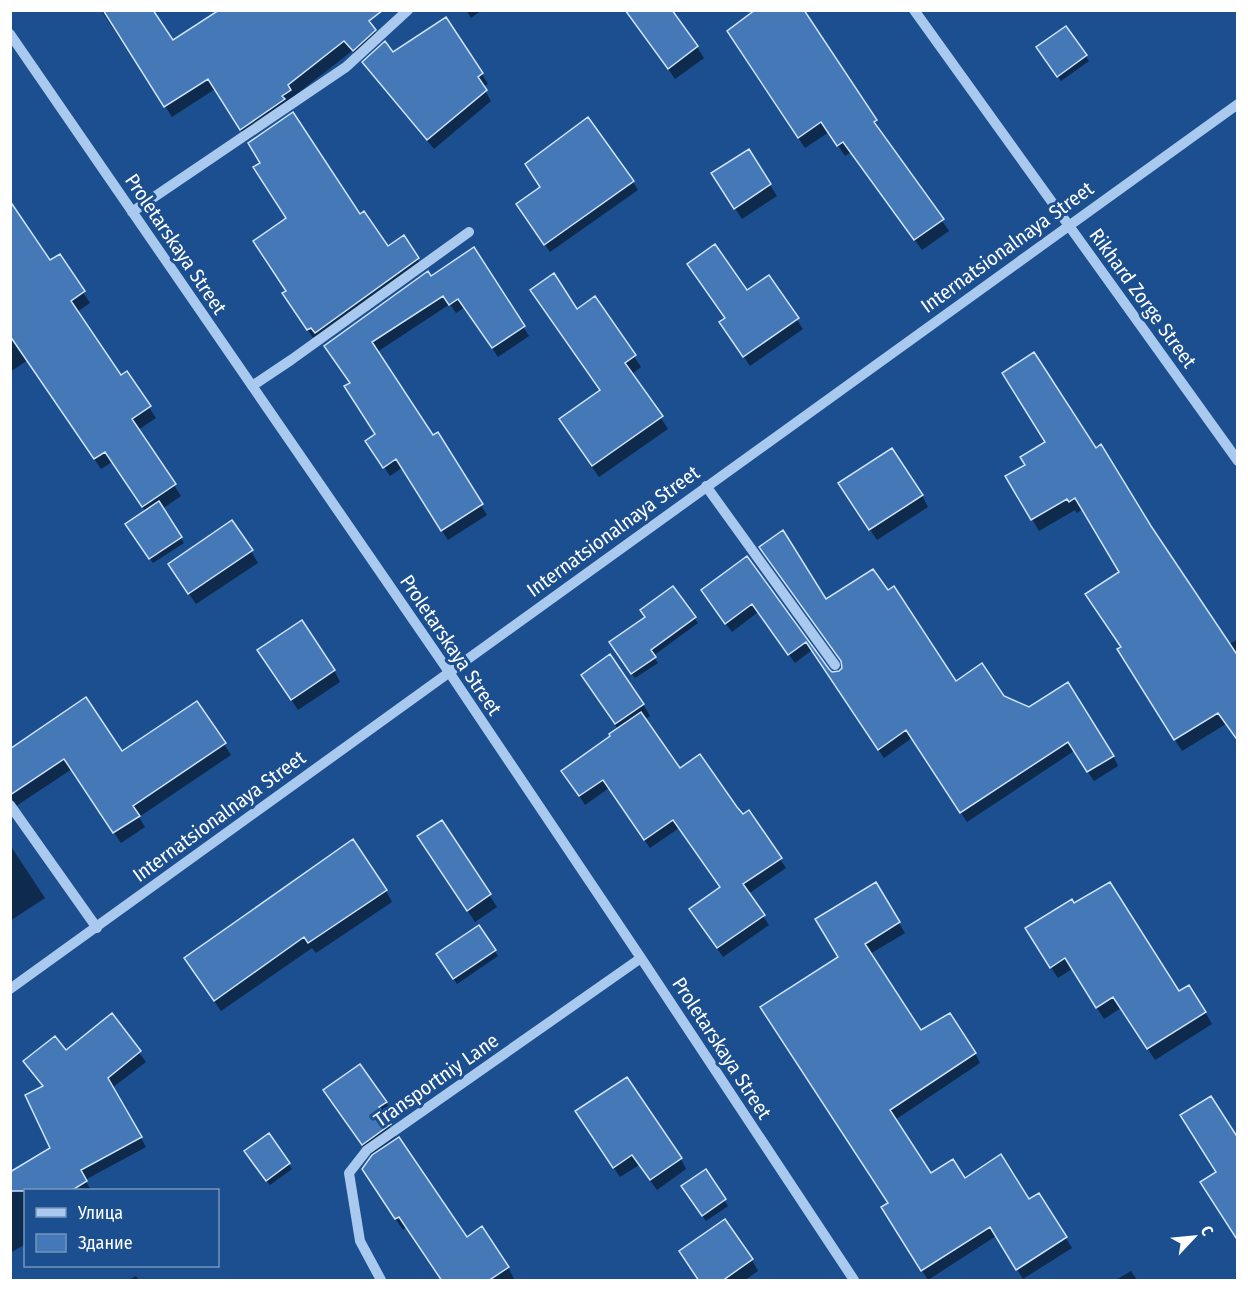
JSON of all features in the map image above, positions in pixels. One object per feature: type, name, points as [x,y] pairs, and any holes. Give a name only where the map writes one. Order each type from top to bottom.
[{"type":"street","points":[[132,212],[346,67],[408,10]]},
{"type":"street","name":"Rikhard Zorge Street","points":[[914,10],[1238,461]]},
{"type":"street","name":"Proletarskaya Street","points":[[10,34],[449,672],[854,1281]]},
{"type":"street","name":"Internatsionalnaya Street","points":[[10,989],[1238,104]]},
{"type":"street","points":[[252,386],[469,232]]},
{"type":"street","points":[[706,486],[836,665]]},
{"type":"street","points":[[10,805],[97,928]]},
{"type":"street","name":"Transportniy Lane","points":[[381,1281],[360,1241],[349,1173],[367,1150],[641,958]]},
{"type":"building","points":[[103,10],[153,10],[173,40],[219,10],[383,10],[369,21],[376,30],[353,51],[344,41],[288,85],[291,90],[282,96],[285,99],[240,130],[208,79],[164,107]]},
{"type":"building","points":[[625,10],[672,10],[698,46],[668,69]]},
{"type":"building","points":[[755,10],[804,10],[877,120],[874,122],[944,219],[914,240],[843,142],[837,146],[821,122],[798,138],[727,31]]},
{"type":"building","points":[[446,17],[483,73],[478,77],[487,90],[427,140],[362,62],[385,41],[393,52]]},
{"type":"building","points":[[1066,26],[1087,55],[1057,77],[1036,47]]},
{"type":"building","points":[[293,112],[360,214],[364,211],[388,246],[404,235],[419,258],[315,333],[311,328],[307,330],[282,293],[286,291],[253,241],[286,218],[253,167],[260,163],[248,143]]},
{"type":"building","points":[[588,117],[634,181],[544,245],[516,204],[540,187],[525,164]]},
{"type":"building","points":[[749,149],[771,184],[734,209],[711,173]]},
{"type":"building","points":[[10,201],[50,260],[60,254],[85,291],[71,301],[121,375],[127,371],[151,406],[132,419],[176,484],[142,507],[105,452],[94,459],[10,336]]},
{"type":"building","points":[[715,244],[747,290],[769,275],[799,318],[743,357],[719,322],[725,318],[687,264]]},
{"type":"building","points":[[474,247],[525,326],[492,348],[458,299],[449,305],[443,296],[372,342],[433,435],[438,432],[483,504],[441,531],[396,459],[383,468],[365,441],[375,434],[344,386],[350,383],[324,346],[428,271],[431,276]]},
{"type":"building","points":[[554,273],[577,309],[595,296],[636,355],[625,363],[663,416],[592,466],[559,419],[600,390],[530,290]]},
{"type":"building","points":[[1034,352],[1096,448],[1101,444],[1151,526],[1238,656],[1238,741],[1218,713],[1174,740],[1117,649],[1121,647],[1085,594],[1119,572],[1075,498],[1069,502],[1067,499],[1031,520],[1005,476],[1025,465],[1020,457],[1045,442],[1002,373]]},
{"type":"building","points":[[892,448],[923,495],[869,530],[838,483]]},
{"type":"building","points":[[159,501],[182,537],[149,559],[125,524]]},
{"type":"building","points":[[232,520],[253,550],[188,594],[168,564]]},
{"type":"building","points":[[783,530],[826,599],[873,569],[888,590],[894,586],[956,681],[982,663],[1004,696],[1029,707],[1068,682],[1114,756],[1087,772],[1068,742],[960,813],[906,730],[878,750],[806,642],[788,655],[752,604],[725,624],[701,590],[747,556],[829,669],[832,672],[839,671],[842,668],[841,661],[759,547]]},
{"type":"building","points":[[673,586],[696,617],[651,650],[656,657],[631,674],[609,642],[645,617],[640,610]]},
{"type":"building","points":[[302,620],[335,670],[291,700],[257,650]]},
{"type":"building","points":[[610,654],[644,704],[615,724],[581,675]]},
{"type":"building","points":[[86,697],[122,751],[197,701],[226,743],[133,806],[140,816],[113,833],[64,759],[10,795],[10,749]]},
{"type":"building","points":[[641,712],[680,768],[700,754],[743,814],[749,810],[782,858],[743,884],[765,915],[717,948],[689,909],[720,887],[673,820],[644,840],[603,780],[579,796],[561,771]]},
{"type":"building","points":[[442,820],[491,894],[467,911],[417,836]]},
{"type":"building","points":[[353,839],[387,890],[308,943],[304,937],[214,1001],[184,958]]},
{"type":"building","points":[[876,882],[900,922],[865,944],[921,1030],[950,1013],[976,1053],[890,1110],[931,1173],[953,1159],[965,1178],[1001,1154],[1029,1199],[1039,1193],[1067,1237],[1016,1270],[990,1227],[921,1271],[881,1207],[888,1203],[760,1007],[838,957],[815,919]]},
{"type":"building","points":[[1110,882],[1179,991],[1189,985],[1206,1012],[1147,1049],[1113,997],[1096,1008],[1065,958],[1050,968],[1025,928],[1072,899],[1074,903]]},
{"type":"building","points":[[479,925],[496,950],[453,979],[436,954]]},
{"type":"building","points":[[112,1013],[141,1051],[108,1078],[142,1137],[81,1170],[87,1181],[74,1189],[10,1191],[10,1172],[50,1148],[25,1095],[43,1086],[23,1061],[55,1036],[66,1050]]},
{"type":"building","points":[[360,1064],[387,1102],[379,1107],[391,1124],[362,1145],[323,1090]]},
{"type":"building","points":[[627,1077],[682,1158],[650,1180],[632,1155],[613,1168],[575,1111]]},
{"type":"building","points":[[1211,1096],[1238,1138],[1238,1241],[1200,1182],[1216,1172],[1180,1115]]},
{"type":"building","points":[[269,1133],[290,1163],[266,1181],[244,1151]]},
{"type":"building","points":[[399,1137],[467,1237],[482,1226],[509,1267],[488,1281],[442,1281],[399,1217],[395,1219],[362,1169],[372,1155]]},
{"type":"building","points":[[706,1169],[726,1199],[702,1216],[681,1186]]},
{"type":"building","points":[[725,1219],[753,1259],[722,1281],[699,1281],[679,1251]]}]
